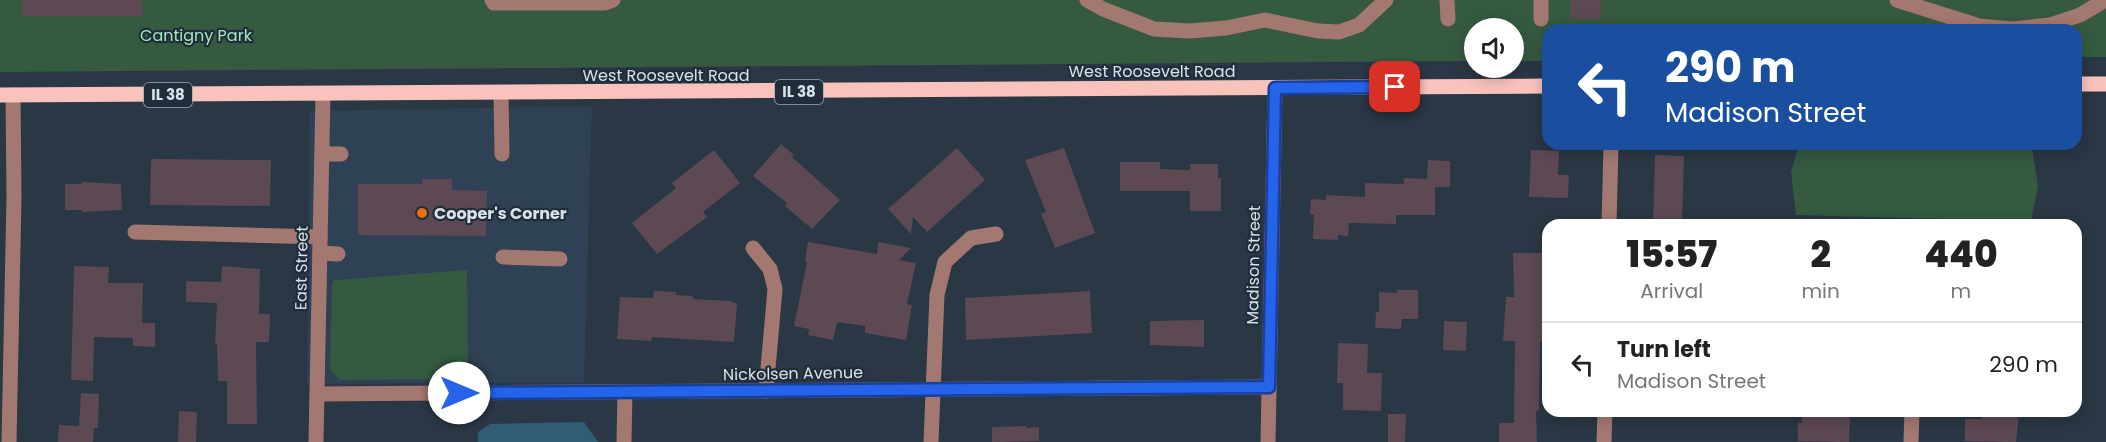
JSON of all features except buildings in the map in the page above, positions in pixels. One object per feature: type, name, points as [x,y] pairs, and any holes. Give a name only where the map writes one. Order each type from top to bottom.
[{"type":"main road","points":[[2082,84],[2106,84]]},
{"type":"main road","name":"West Roosevelt Road","points":[[7,95],[501,94],[1542,86]]},
{"type":"street","points":[[492,0],[494,3],[605,3],[613,0]]},
{"type":"street","points":[[1087,0],[1103,9],[1154,28],[1190,31],[1226,28],[1265,20],[1318,31],[1339,32],[1359,25],[1386,0]]},
{"type":"street","points":[[1447,0],[1448,19]]},
{"type":"street","points":[[1541,0],[1541,19]]},
{"type":"street","points":[[1898,0],[1973,24]]},
{"type":"street","points":[[2053,24],[2080,15],[2105,0]]},
{"type":"street","name":"Madison Street","points":[[1268,442],[1275,88]]},
{"type":"street","points":[[501,94],[502,154]]},
{"type":"street","points":[[7,95],[14,175],[9,442]]},
{"type":"street","name":"East Street","points":[[316,442],[323,95]]},
{"type":"street","points":[[1609,219],[1611,150]]},
{"type":"street","points":[[322,154],[341,154]]},
{"type":"street","points":[[135,232],[320,237]]},
{"type":"street","points":[[931,442],[937,295],[945,262],[971,238],[996,234]]},
{"type":"street","points":[[753,248],[770,268],[775,289],[766,391]]},
{"type":"street","points":[[320,253],[338,254]]},
{"type":"street","points":[[502,257],[560,259]]},
{"type":"street","name":"Nickolsen Avenue","points":[[317,394],[1269,387]]},
{"type":"street","points":[[624,442],[625,392]]},
{"type":"street","points":[[1604,442],[1605,417]]},
{"type":"street","points":[[1911,442],[1912,417]]},
{"type":"shaded area","points":[[592,106],[584,383],[307,384],[310,111]]},
{"type":"shaded area","points":[[584,422],[598,442],[478,442],[478,432],[490,424]]},
{"type":"green space","name":"Cantigny Park","points":[[0,0],[2106,0],[2106,57],[2082,57],[2082,24],[1542,24],[1542,61],[1524,61],[1524,18],[1464,18],[1464,61],[0,72]]},
{"type":"green space","points":[[1797,150],[2032,150],[2038,186],[2031,219],[1796,215],[1791,172]]},
{"type":"green space","points":[[467,270],[468,371],[459,379],[340,380],[330,370],[332,283],[335,280]]},
{"type":"place","name":"Cooper's Corner","points":[[422,213]]},
{"type":"route","points":[[459,393],[1269,387],[1275,88],[1395,87]]}]
